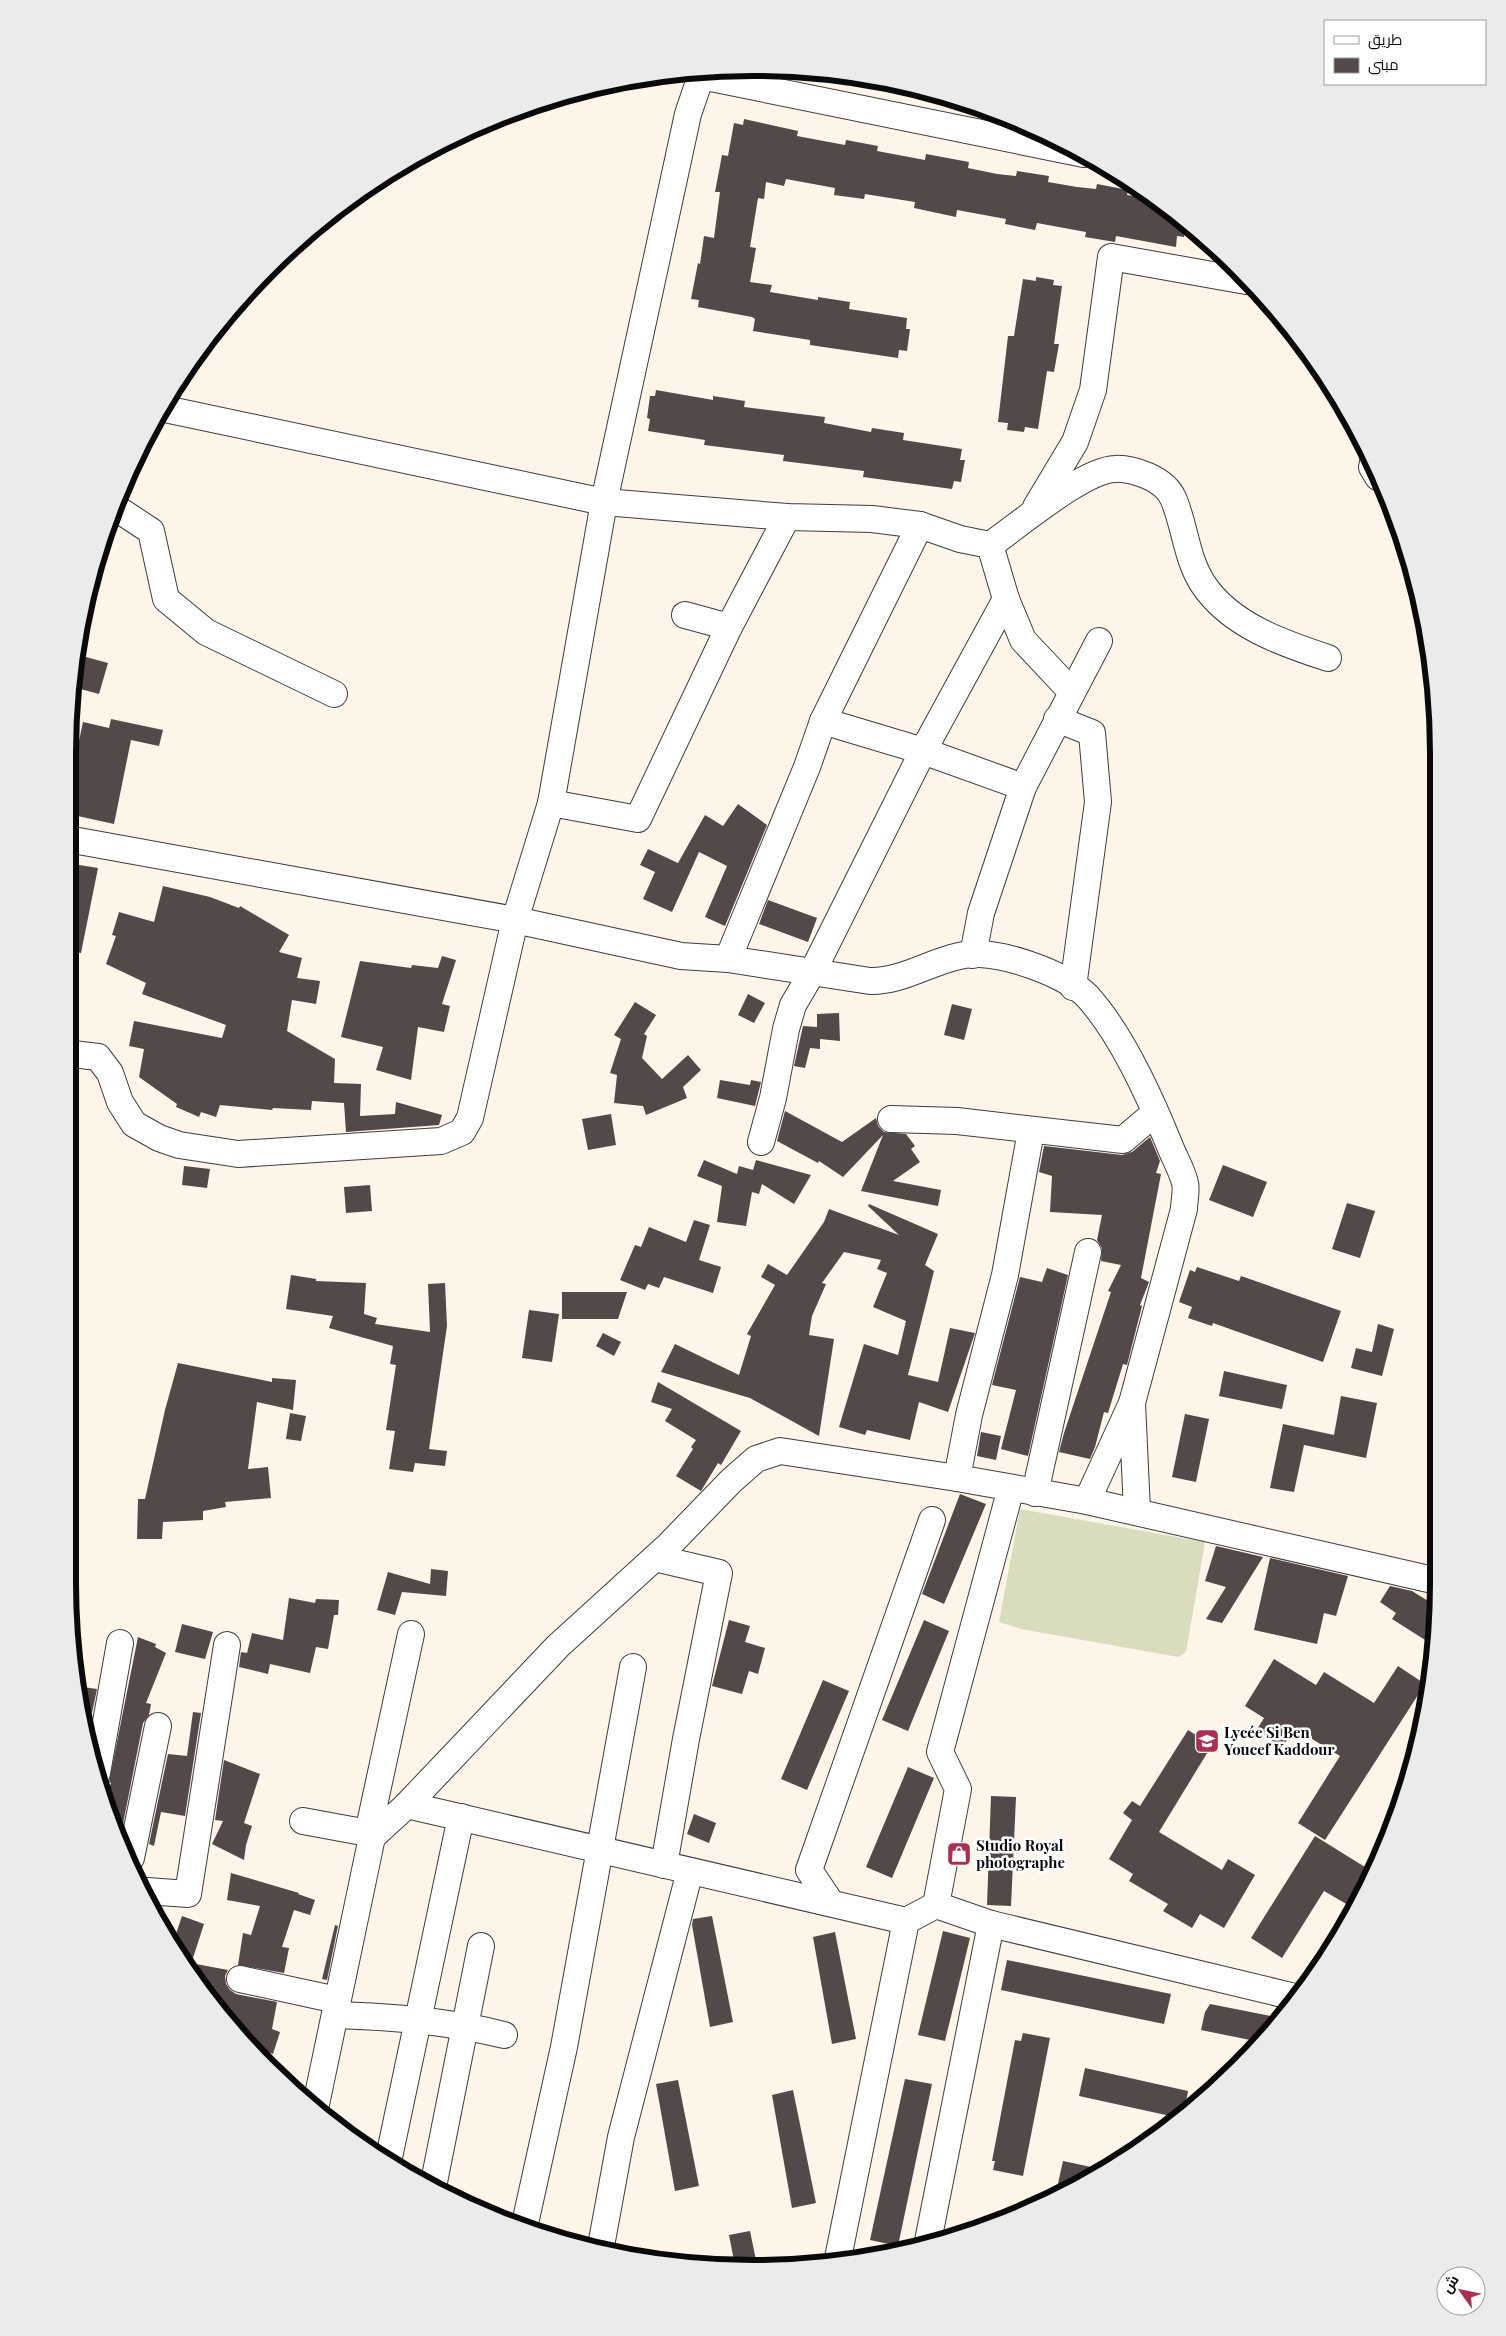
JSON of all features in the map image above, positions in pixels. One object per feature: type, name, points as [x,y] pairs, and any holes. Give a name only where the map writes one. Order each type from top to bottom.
[{"type":"street","points":[[713,78],[1056,148]]},
{"type":"street","points":[[76,1054],[98,1057],[110,1073],[120,1102],[134,1124],[159,1138],[180,1145],[238,1154],[441,1141],[462,1132],[470,1118],[515,920],[551,802],[604,502],[688,114],[693,79]]},
{"type":"street","points":[[1031,516],[1075,442],[1094,390],[1111,257],[1237,279]]},
{"type":"street","points":[[170,410],[604,502],[787,517],[872,520],[920,525],[960,539],[990,545],[1095,474],[1115,469],[1137,472],[1161,481],[1172,497],[1193,563],[1203,584],[1227,610],[1259,632],[1297,648],[1328,658]]},
{"type":"street","points":[[121,511],[151,531],[166,599],[206,632],[334,694]]},
{"type":"street","points":[[551,802],[638,820],[729,627],[787,517]]},
{"type":"street","points":[[728,959],[807,767],[823,721],[920,525]]},
{"type":"street","points":[[990,545],[1006,599],[1023,640],[1071,691]]},
{"type":"street","points":[[761,1142],[793,1005],[813,971],[922,751],[1006,599]]},
{"type":"street","points":[[685,614],[729,627]]},
{"type":"street","points":[[973,955],[981,913],[1023,787],[1071,691],[1099,641]]},
{"type":"street","points":[[1057,719],[1092,733],[1098,802],[1073,987]]},
{"type":"street","points":[[823,721],[922,751],[1023,787]]},
{"type":"street","points":[[76,841],[515,920],[681,956],[728,959],[884,982],[956,955],[973,955],[1020,962],[1064,979],[1086,995],[1115,1032],[1156,1113],[1186,1184],[1184,1209],[1132,1403],[1087,1501]]},
{"type":"street","points":[[891,1119],[957,1121],[1123,1140],[1156,1113]]},
{"type":"street","points":[[957,1478],[969,1415],[1005,1275],[1031,1130]]},
{"type":"street","points":[[936,1904],[958,1789],[940,1752],[1023,1490],[1088,1252]]},
{"type":"street","points":[[1132,1403],[1137,1511]]},
{"type":"street","points":[[370,1835],[407,1805],[558,1646],[655,1558],[731,1481],[756,1459],[780,1451],[819,1455],[1087,1501],[1430,1579]]},
{"type":"street","points":[[831,1903],[809,1870],[932,1520]]},
{"type":"street","points":[[655,1558],[719,1573],[686,1739],[664,1865]]},
{"type":"street","points":[[318,2101],[411,1634]]},
{"type":"street","points":[[99,1759],[120,1643]]},
{"type":"street","points":[[151,1891],[188,1894],[228,1645]]},
{"type":"street","points":[[526,2220],[564,2047],[633,1667]]},
{"type":"street","points":[[132,1852],[158,1726]]},
{"type":"street","points":[[407,1805],[906,1921],[936,1904],[991,1924],[1289,1996]]},
{"type":"street","points":[[390,2154],[416,2018],[461,1817]]},
{"type":"street","points":[[303,1821],[370,1835]]},
{"type":"street","points":[[602,2242],[621,2137],[690,1871]]},
{"type":"street","points":[[839,2254],[906,1921]]},
{"type":"street","points":[[929,2237],[991,1924]]},
{"type":"street","points":[[434,2179],[481,1946]]},
{"type":"street","points":[[240,1979],[337,2007],[465,2025],[504,2035]]},
{"type":"shaded area","points":[[838,82],[885,89],[900,92]]},
{"type":"green space","points":[[1020,1509],[1205,1542],[1186,1652],[1178,1657],[1021,1629],[999,1622]]},
{"type":"building","points":[[744,119],[798,131],[797,136],[845,145],[846,140],[878,146],[877,151],[925,160],[926,154],[969,162],[968,168],[997,174],[1016,176],[1017,171],[1049,176],[1048,182],[1077,187],[1096,189],[1097,184],[1128,190],[1127,195],[1139,197],[1165,216],[1185,232],[1184,237],[1177,236],[1176,247],[1116,236],[1115,242],[1085,237],[1086,232],[1037,223],[1035,230],[1005,224],[1006,219],[957,210],[956,217],[914,208],[915,202],[865,194],[864,199],[834,195],[835,188],[786,179],[784,186],[766,182],[764,199],[758,198],[750,247],[756,248],[750,282],[772,285],[770,292],[818,300],[818,297],[850,302],[849,309],[907,318],[906,329],[910,329],[907,351],[899,350],[898,358],[810,345],[810,340],[753,331],[755,319],[752,317],[698,307],[699,300],[691,299],[698,263],[700,264],[704,236],[714,238],[720,192],[715,192],[722,155],[728,156],[734,123],[743,125]]},
{"type":"building","points":[[1036,277],[1054,280],[1053,285],[1062,286],[1054,344],[1059,344],[1054,372],[1047,371],[1038,429],[1025,427],[1024,432],[1007,430],[1008,423],[998,422],[1008,336],[1014,336],[1023,279],[1036,281]]},
{"type":"building","points":[[656,390],[713,400],[713,396],[745,401],[744,407],[825,417],[824,423],[871,432],[872,428],[904,433],[903,440],[962,449],[960,460],[965,460],[961,482],[954,481],[952,489],[863,477],[864,471],[783,461],[784,455],[704,445],[705,440],[648,431],[650,419],[647,418],[650,396],[655,396]]},
{"type":"building","points":[[83,656],[108,663],[99,694],[80,689]]},
{"type":"building","points":[[111,719],[163,730],[159,746],[131,740],[114,824],[76,816],[76,755],[83,722],[109,728]]},
{"type":"building","points":[[738,804],[767,825],[725,926],[705,917],[727,866],[699,852],[672,912],[643,899],[655,872],[640,865],[648,849],[678,863],[705,815],[723,826]]},
{"type":"building","points":[[76,864],[98,868],[81,953],[76,952]]},
{"type":"building","points":[[163,886],[210,897],[239,908],[240,906],[289,935],[279,952],[302,958],[297,978],[320,981],[316,1004],[292,1000],[287,1031],[335,1059],[334,1083],[361,1084],[360,1116],[395,1114],[396,1102],[442,1115],[439,1125],[346,1132],[344,1103],[312,1101],[311,1110],[273,1108],[272,1110],[220,1105],[216,1117],[201,1112],[199,1117],[176,1107],[177,1104],[139,1077],[144,1049],[129,1046],[134,1021],[222,1038],[226,1025],[142,994],[146,983],[106,964],[116,936],[112,935],[119,912],[154,922]]},
{"type":"building","points":[[768,900],[817,918],[808,942],[759,924]]},
{"type":"building","points":[[442,956],[456,960],[442,1004],[450,1006],[444,1032],[418,1027],[411,1080],[376,1070],[383,1047],[341,1037],[360,961],[411,968],[412,965],[438,968]]},
{"type":"building","points":[[748,994],[765,1003],[754,1023],[738,1015]]},
{"type":"building","points":[[635,1002],[656,1015],[644,1034],[647,1036],[642,1058],[662,1079],[688,1055],[701,1070],[683,1087],[687,1098],[646,1115],[643,1106],[614,1103],[617,1075],[610,1073],[621,1039],[614,1035]]},
{"type":"building","points":[[952,1004],[972,1009],[964,1040],[944,1035]]},
{"type":"building","points":[[839,1013],[840,1041],[820,1039],[820,1049],[810,1048],[805,1068],[794,1066],[803,1026],[817,1027],[817,1014]]},
{"type":"building","points":[[720,1080],[750,1085],[751,1080],[761,1082],[755,1106],[717,1098]]},
{"type":"building","points":[[785,1111],[842,1142],[876,1118],[878,1126],[884,1132],[906,1134],[915,1146],[911,1149],[920,1162],[893,1181],[941,1190],[938,1206],[861,1191],[883,1135],[843,1177],[819,1161],[818,1163],[777,1141]]},
{"type":"building","points":[[611,1114],[616,1145],[588,1150],[582,1119]]},
{"type":"building","points":[[1150,1137],[1160,1161],[1156,1173],[1161,1174],[1141,1278],[1149,1282],[1140,1305],[1142,1306],[1127,1365],[1123,1364],[1108,1413],[1104,1412],[1090,1459],[1059,1452],[1111,1292],[1108,1291],[1121,1265],[1101,1261],[1102,1248],[1097,1240],[1102,1215],[1050,1212],[1052,1176],[1039,1172],[1044,1146],[1122,1155],[1132,1152]]},
{"type":"building","points":[[704,1160],[737,1174],[739,1166],[753,1170],[756,1160],[811,1175],[794,1204],[762,1184],[759,1194],[752,1192],[746,1226],[717,1222],[722,1186],[697,1176]]},
{"type":"building","points":[[1223,1165],[1267,1182],[1253,1217],[1209,1200]]},
{"type":"building","points":[[184,1166],[210,1169],[207,1188],[182,1185]]},
{"type":"building","points":[[370,1185],[372,1211],[346,1213],[344,1187]]},
{"type":"building","points":[[1347,1203],[1375,1211],[1360,1258],[1332,1249]]},
{"type":"building","points":[[869,1204],[938,1234],[925,1265],[934,1271],[908,1375],[938,1382],[950,1328],[975,1333],[948,1412],[919,1402],[910,1440],[867,1430],[865,1435],[839,1427],[864,1344],[898,1355],[906,1321],[873,1307],[887,1273],[877,1269],[881,1260],[844,1252],[822,1283],[826,1284],[812,1316],[809,1335],[834,1339],[819,1436],[750,1398],[661,1372],[675,1344],[739,1375],[751,1336],[747,1334],[775,1285],[761,1277],[768,1264],[787,1275],[824,1222],[829,1209],[899,1235],[868,1206]]},
{"type":"building","points":[[694,1220],[710,1225],[699,1260],[721,1267],[713,1293],[664,1277],[659,1288],[648,1284],[645,1290],[620,1280],[635,1245],[641,1247],[649,1227],[686,1242]]},
{"type":"building","points":[[1197,1267],[1239,1281],[1241,1276],[1341,1311],[1323,1362],[1213,1323],[1212,1326],[1188,1318],[1192,1307],[1179,1302],[1190,1270],[1195,1272]]},
{"type":"building","points":[[1047,1268],[1068,1275],[1028,1456],[1001,1449],[1016,1390],[992,1385],[1020,1277],[1042,1282]]},
{"type":"building","points":[[291,1275],[316,1279],[316,1281],[366,1283],[364,1314],[377,1318],[375,1324],[430,1332],[428,1284],[445,1283],[447,1326],[429,1449],[447,1451],[445,1466],[415,1463],[413,1472],[389,1469],[395,1431],[386,1430],[396,1365],[390,1364],[393,1346],[329,1328],[333,1316],[286,1309]]},
{"type":"building","points":[[562,1292],[627,1292],[618,1319],[562,1319]]},
{"type":"building","points":[[529,1310],[559,1314],[552,1362],[522,1358]]},
{"type":"building","points":[[1378,1324],[1394,1329],[1382,1376],[1351,1368],[1356,1348],[1372,1352]]},
{"type":"building","points":[[603,1333],[621,1342],[614,1356],[596,1346]]},
{"type":"building","points":[[178,1363],[272,1382],[272,1378],[296,1380],[293,1410],[257,1402],[248,1469],[268,1467],[271,1498],[225,1502],[226,1507],[203,1511],[203,1520],[163,1522],[162,1539],[137,1539],[138,1499],[145,1499],[165,1410]]},
{"type":"building","points":[[1224,1371],[1287,1385],[1282,1409],[1219,1396]]},
{"type":"building","points":[[658,1382],[741,1431],[721,1465],[718,1463],[701,1491],[676,1476],[693,1449],[691,1447],[696,1440],[665,1421],[672,1409],[651,1402]]},
{"type":"building","points":[[1341,1396],[1377,1403],[1366,1458],[1304,1445],[1294,1492],[1270,1488],[1283,1424],[1334,1435]]},
{"type":"building","points":[[290,1413],[306,1416],[301,1441],[286,1439]]},
{"type":"building","points":[[1185,1414],[1209,1419],[1196,1482],[1172,1477]]},
{"type":"building","points":[[981,1432],[1001,1436],[996,1460],[977,1456]]},
{"type":"building","points":[[960,1494],[986,1504],[944,1604],[922,1594]]},
{"type":"building","points":[[1216,1546],[1263,1557],[1222,1623],[1206,1619],[1226,1587],[1205,1581]]},
{"type":"building","points":[[1270,1558],[1348,1576],[1336,1616],[1324,1613],[1317,1644],[1254,1630]]},
{"type":"building","points":[[431,1569],[448,1571],[446,1596],[402,1592],[395,1615],[377,1610],[388,1572],[430,1584]]},
{"type":"building","points":[[1390,1586],[1412,1591],[1429,1602],[1427,1641],[1392,1619],[1396,1613],[1380,1602]]},
{"type":"building","points":[[289,1598],[315,1603],[316,1599],[339,1600],[338,1615],[334,1615],[328,1649],[316,1647],[310,1673],[270,1664],[268,1674],[239,1667],[241,1652],[247,1653],[252,1633],[283,1640]]},
{"type":"building","points":[[729,1620],[750,1626],[745,1642],[765,1648],[758,1674],[749,1671],[742,1694],[712,1686]]},
{"type":"building","points":[[924,1620],[949,1631],[908,1731],[882,1720]]},
{"type":"building","points":[[182,1624],[213,1632],[205,1659],[175,1652]]},
{"type":"building","points":[[138,1637],[156,1644],[155,1647],[166,1653],[146,1703],[151,1704],[149,1715],[143,1723],[122,1827],[108,1789],[111,1783],[109,1782]]},
{"type":"building","points":[[1274,1659],[1316,1685],[1324,1672],[1374,1703],[1398,1666],[1422,1682],[1421,1690],[1325,1840],[1298,1823],[1340,1756],[1294,1728],[1283,1747],[1256,1731],[1264,1718],[1245,1706]]},
{"type":"building","points":[[823,1680],[849,1691],[807,1790],[781,1779]]},
{"type":"building","points":[[85,1687],[97,1689],[92,1713],[89,1712]]},
{"type":"building","points":[[193,1712],[201,1713],[185,1816],[161,1812],[154,1846],[149,1844],[168,1754],[187,1756]]},
{"type":"building","points":[[1188,1730],[1212,1745],[1159,1832],[1222,1870],[1228,1859],[1255,1875],[1224,1928],[1200,1914],[1192,1928],[1163,1911],[1168,1904],[1129,1881],[1133,1874],[1109,1859],[1132,1820],[1123,1813],[1132,1801],[1140,1806]]},
{"type":"building","points":[[224,1760],[260,1774],[244,1823],[252,1826],[244,1860],[212,1844],[223,1821],[215,1820]]},
{"type":"building","points":[[908,1767],[934,1778],[892,1878],[866,1867]]},
{"type":"building","points":[[991,1796],[1016,1797],[1011,1906],[987,1905]]},
{"type":"building","points":[[694,1814],[716,1823],[709,1843],[687,1834]]},
{"type":"building","points":[[1315,1836],[1366,1868],[1348,1905],[1324,1891],[1282,1958],[1251,1938]]},
{"type":"building","points":[[231,1873],[299,1893],[315,1900],[310,1915],[294,1910],[282,1947],[289,1948],[284,1973],[238,1965],[243,1933],[251,1935],[260,1906],[227,1900]]},
{"type":"building","points":[[182,1916],[204,1924],[193,1958],[188,1956],[176,1935]]},
{"type":"building","points":[[712,1916],[733,2022],[710,2027],[692,1925],[693,1919]]},
{"type":"building","points":[[335,1925],[338,1926],[327,1980],[322,1979]]},
{"type":"building","points":[[943,1931],[970,1938],[945,2041],[918,2035]]},
{"type":"building","points":[[835,1932],[856,2039],[832,2044],[813,1937]]},
{"type":"building","points":[[1007,1960],[1171,1994],[1164,2024],[1001,1990]]},
{"type":"building","points":[[196,1964],[228,1970],[225,1976],[226,1984],[236,1994],[277,2002],[272,2029],[280,2032],[273,2054],[264,2051],[244,2029],[196,1967]]},
{"type":"building","points":[[1210,2004],[1272,2016],[1252,2040],[1201,2030],[1205,2012]]},
{"type":"building","points":[[1023,2033],[1050,2038],[1023,2176],[993,2170],[995,2161],[992,2161],[1015,2040],[1021,2041]]},
{"type":"building","points":[[1085,2068],[1188,2091],[1186,2103],[1170,2116],[1079,2096]]},
{"type":"building","points":[[905,2079],[932,2084],[898,2244],[893,2245],[870,2240]]},
{"type":"building","points":[[678,2080],[699,2186],[675,2191],[656,2084]]},
{"type":"building","points":[[793,2090],[816,2203],[792,2208],[772,2095]]},
{"type":"building","points":[[1063,2161],[1093,2168],[1091,2169],[1057,2187]]},
{"type":"building","points":[[750,2231],[756,2260],[734,2259],[729,2235]]},
{"type":"place","name":"Lycée Si Ben Youcef Kaddour","points":[[1207,1741]]},
{"type":"place","name":"Studio Royal photographe","points":[[959,1854]]}]
